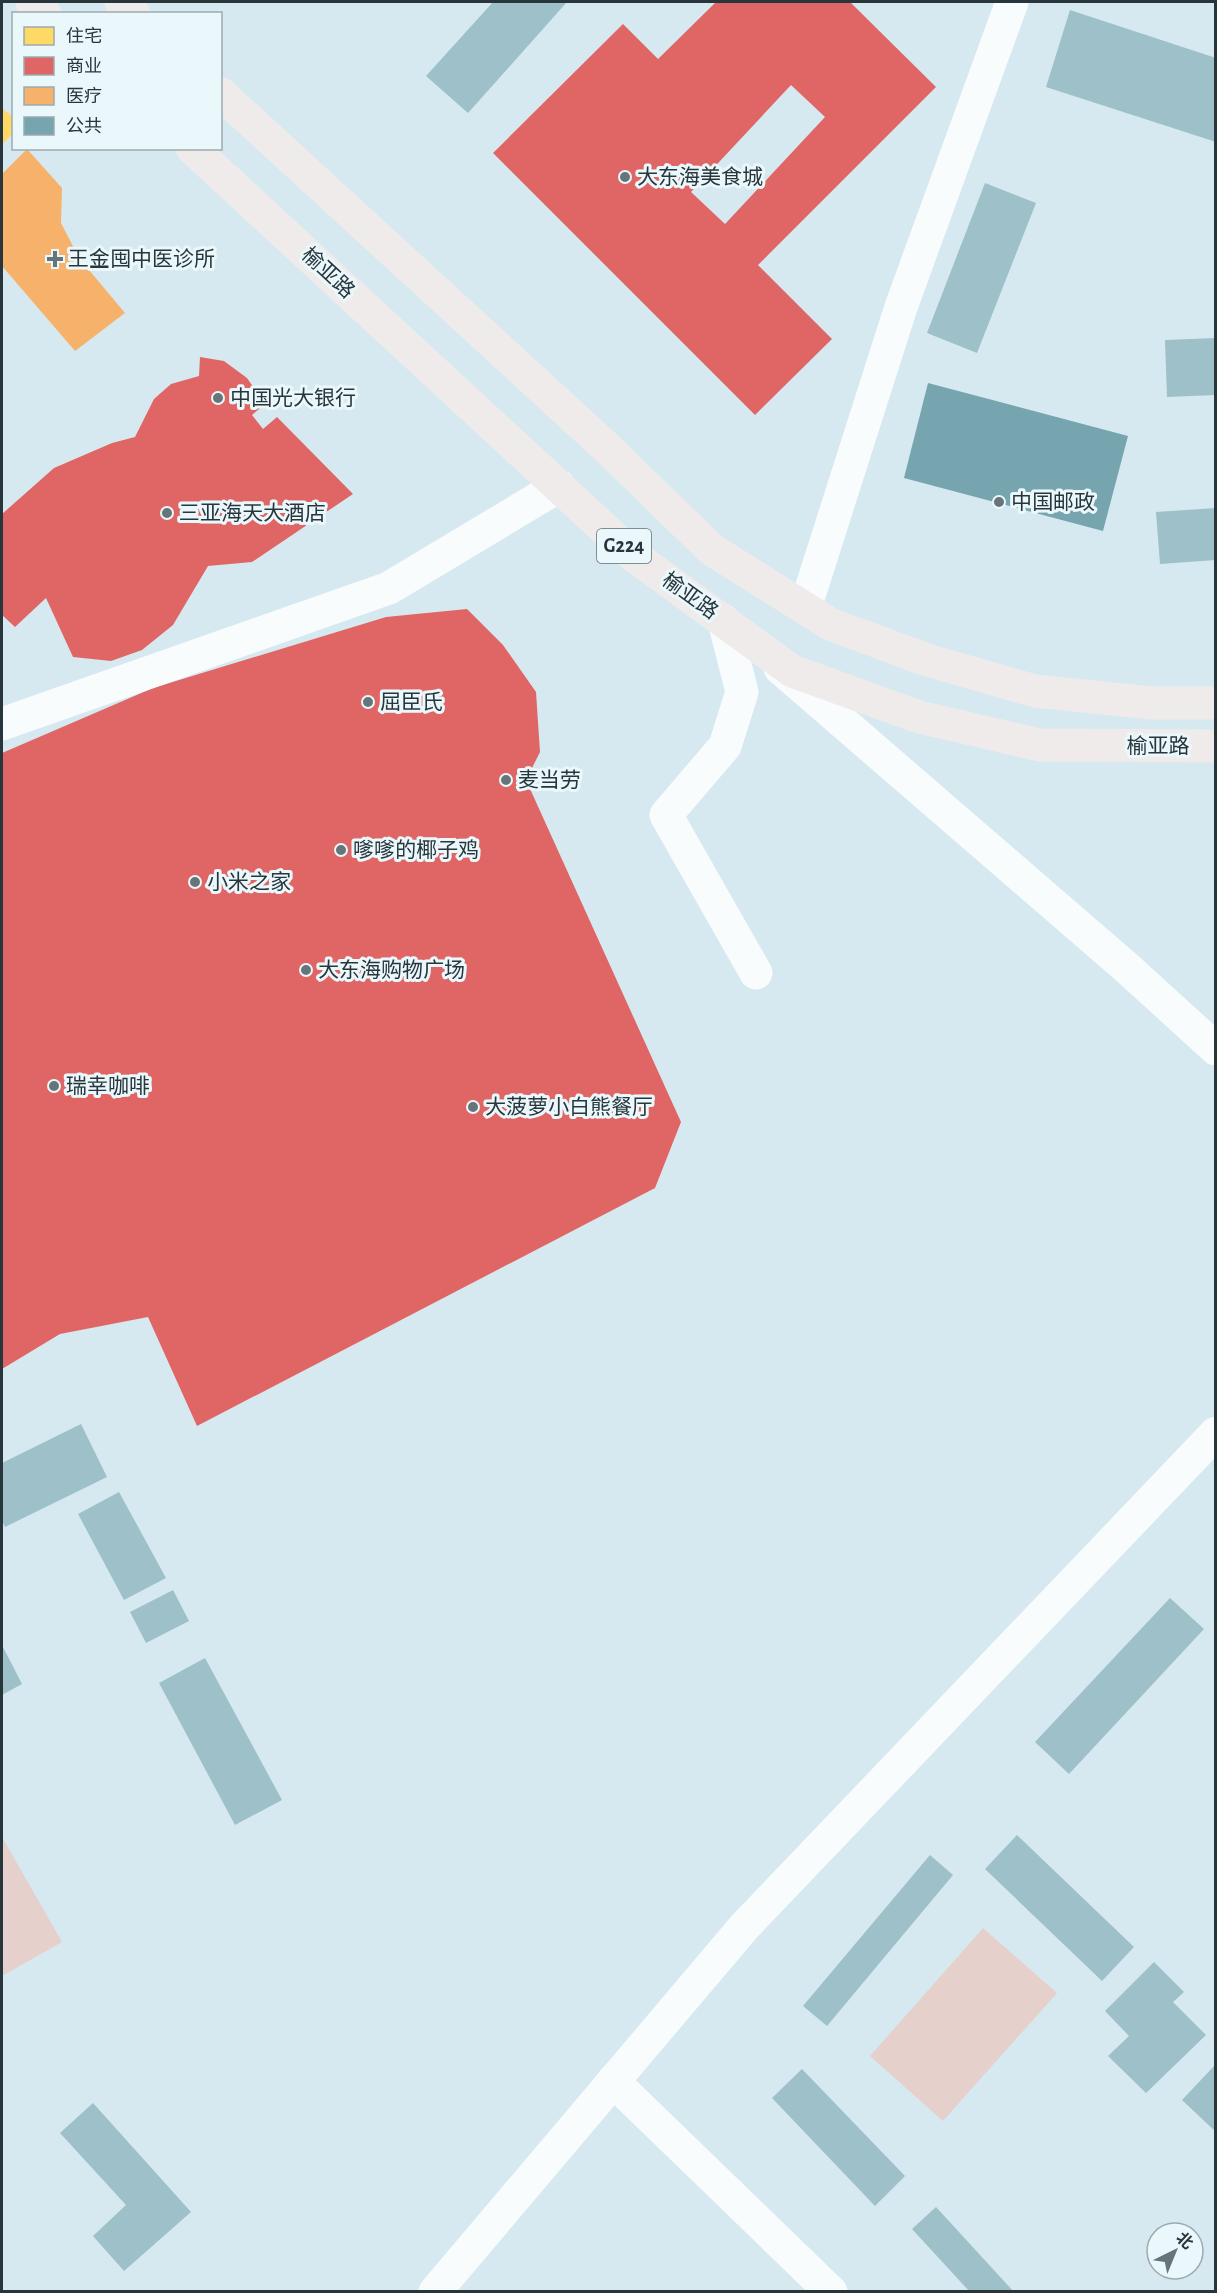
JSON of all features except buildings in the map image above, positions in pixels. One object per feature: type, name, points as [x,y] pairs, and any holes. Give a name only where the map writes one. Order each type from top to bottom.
[{"type":"highway","name":"榆亚路","points":[[222,95],[606,447],[711,549],[830,624],[927,660],[1035,691],[1152,703],[1215,703]]},
{"type":"highway","name":"榆亚路","points":[[194,150],[633,556],[792,671],[919,717],[1040,745],[1215,746]]},
{"type":"lane","points":[[805,608],[901,307],[1012,2]]},
{"type":"lane","points":[[2,724],[389,588],[559,486]]},
{"type":"lane","points":[[732,627],[742,692],[725,746],[666,814],[756,973]]},
{"type":"lane","points":[[732,627],[1127,968],[1215,1050]]},
{"type":"lane","points":[[435,2292],[744,1926],[1215,1433]]},
{"type":"lane","points":[[613,2081],[831,2292]]},
{"type":"shaded area","points":[[2,1837],[62,1942],[2,1976]]},
{"type":"shaded area","points":[[983,1928],[1057,1993],[943,2121],[870,2056]]},
{"type":"place","name":"大东海美食城","points":[[625,177]]},
{"type":"place","name":"王金囤中医诊所","points":[[55,259]]},
{"type":"place","name":"中国光大银行","points":[[218,398]]},
{"type":"place","name":"中国邮政","points":[[999,502]]},
{"type":"place","name":"三亚海天大酒店","points":[[167,513]]},
{"type":"place","name":"屈臣氏","points":[[368,702]]},
{"type":"place","name":"麦当劳","points":[[506,780]]},
{"type":"place","name":"嗲嗲的椰子鸡","points":[[341,850]]},
{"type":"place","name":"小米之家","points":[[195,882]]},
{"type":"place","name":"大东海购物广场","points":[[306,970]]},
{"type":"place","name":"瑞幸咖啡","points":[[54,1086]]},
{"type":"place","name":"大菠萝小白熊餐厅","points":[[473,1107]]}]
